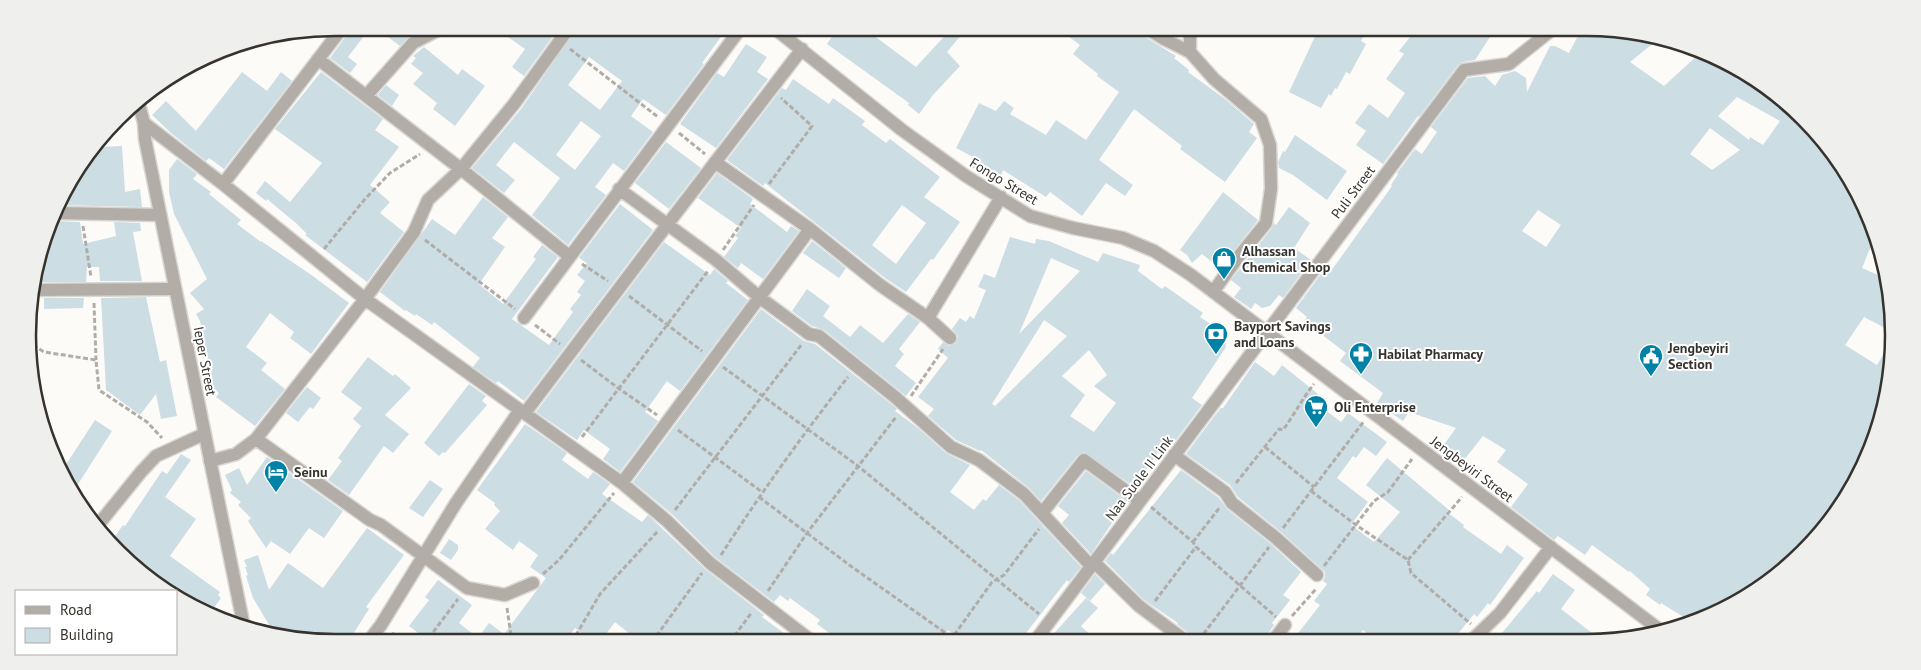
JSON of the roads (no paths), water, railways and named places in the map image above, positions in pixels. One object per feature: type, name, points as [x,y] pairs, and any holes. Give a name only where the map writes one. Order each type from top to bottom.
[{"type":"street","points":[[223,184],[336,36]]},
{"type":"street","points":[[366,96],[419,36]]},
{"type":"street","points":[[210,461],[236,454],[256,439],[414,232],[428,200],[461,169],[514,104],[563,36]]},
{"type":"street","points":[[524,318],[619,188],[735,36]]},
{"type":"street","name":"Fongo Street","points":[[785,36],[902,130],[966,176],[1030,216],[1073,228],[1123,238],[1154,251],[1191,274],[1266,333]]},
{"type":"street","points":[[1159,36],[1190,52],[1214,79],[1261,119],[1270,145],[1271,189],[1266,224],[1239,256],[1213,292]]},
{"type":"street","points":[[1190,36],[1190,52]]},
{"type":"street","name":"Puli Street","points":[[1266,333],[1464,70],[1509,64],[1544,36]]},
{"type":"street","points":[[374,634],[456,503],[523,412],[571,352],[802,48]]},
{"type":"street","points":[[318,59],[570,256]]},
{"type":"street","name":"Ieper Street","points":[[140,108],[242,619]]},
{"type":"street","points":[[144,123],[365,298],[622,483],[667,521],[712,564],[803,634]]},
{"type":"street","points":[[715,162],[810,229],[880,285],[928,318],[950,338]]},
{"type":"street","points":[[619,188],[716,260],[759,296],[810,334],[819,336],[905,406],[951,448],[979,460],[1024,494],[1093,564],[1147,612],[1177,634]]},
{"type":"street","points":[[928,318],[1001,198]]},
{"type":"street","points":[[62,213],[160,215]]},
{"type":"street","points":[[622,483],[666,421],[810,229]]},
{"type":"street","points":[[40,290],[175,289]]},
{"type":"street","name":"Jengbeyiri Street","points":[[1266,333],[1654,626]]},
{"type":"street","name":"Naa Suole II Link","points":[[1040,634],[1266,333]]},
{"type":"street","points":[[101,521],[156,456],[204,434]]},
{"type":"street","points":[[256,439],[370,520],[381,525],[424,555],[467,588],[505,595],[533,583]]},
{"type":"street","points":[[1174,455],[1225,492],[1232,503],[1276,538],[1317,575]]},
{"type":"street","points":[[1045,516],[1084,460],[1140,500]]},
{"type":"street","points":[[1478,634],[1500,613],[1551,547]]},
{"type":"street","points":[[1278,634],[1285,625]]},
{"type":"place","name":"Alhassan Chemical Shop","points":[[1224,280]]},
{"type":"place","name":"Bayport Savings and Loans","points":[[1216,355]]},
{"type":"place","name":"Habilat Pharmacy","points":[[1361,375]]},
{"type":"place","name":"Jengbeyiri Section","points":[[1651,377]]},
{"type":"place","name":"Oli Enterprise","points":[[1316,428]]},
{"type":"place","name":"Seinu","points":[[276,493]]}]
